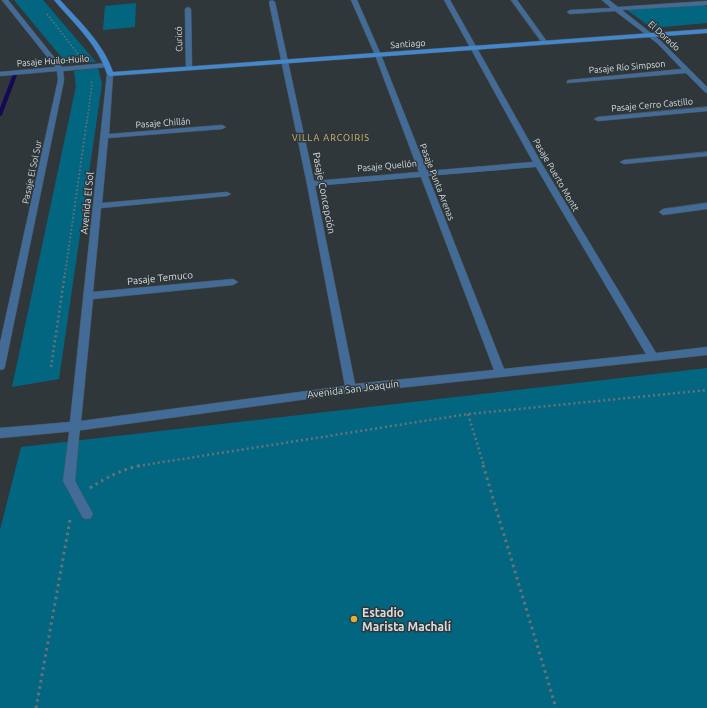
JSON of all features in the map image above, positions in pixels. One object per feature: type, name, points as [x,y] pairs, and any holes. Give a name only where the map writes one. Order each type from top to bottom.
[{"type":"street","points":[[58,0],[90,37],[109,69]]},
{"type":"street","name":"Pasaje Punta Arenas","points":[[354,0],[378,55],[422,173],[500,372]]},
{"type":"street","name":"Pasaje Puerto Montt","points":[[447,0],[538,164],[653,357]]},
{"type":"street","points":[[514,0],[545,43]]},
{"type":"street","name":"El Dorado","points":[[605,0],[651,36],[707,91]]},
{"type":"street","points":[[3,1],[60,69]]},
{"type":"street","name":"Pasaje Concepción","points":[[272,2],[286,61],[351,389]]},
{"type":"street","points":[[570,12],[707,3]]},
{"type":"street","name":"Curicó","points":[[188,8],[189,68]]},
{"type":"street","name":"Santiago","points":[[109,69],[189,68],[707,31]]},
{"type":"street","name":"Pasaje Huilo-Huilo","points":[[0,74],[60,69],[109,69]]},
{"type":"street","name":"Pasaje El Sol Sur","points":[[0,366],[60,89],[60,69]]},
{"type":"street","name":"Avenida El Sol","points":[[87,514],[69,482],[109,95],[109,69]]},
{"type":"street","name":"Pasaje Río Simpson","points":[[569,82],[687,71]]},
{"type":"street","name":"Pasaje Cerro Castillo","points":[[598,119],[707,109]]},
{"type":"street","name":"Pasaje Chillán","points":[[105,136],[222,127]]},
{"type":"street","points":[[624,162],[707,154]]},
{"type":"street","name":"Pasaje Quellón","points":[[311,184],[422,173],[538,164]]},
{"type":"street","points":[[97,206],[227,194]]},
{"type":"street","points":[[663,212],[707,206]]},
{"type":"street","name":"Pasaje Temuco","points":[[89,296],[234,282]]},
{"type":"street","name":"Avenida San Joaquín","points":[[0,433],[75,426],[351,389],[707,351]]},
{"type":"path","points":[[48,14],[89,68],[92,85],[50,367]]},
{"type":"path","points":[[36,708],[72,508],[82,494],[94,485],[130,467],[468,414],[707,390]]},
{"type":"path","points":[[468,414],[556,708]]},
{"type":"shaded area","points":[[14,0],[43,0],[96,62],[67,64]]},
{"type":"shaded area","points":[[136,3],[135,27],[103,30],[105,6]]},
{"type":"shaded area","points":[[703,4],[707,7],[707,23],[652,28],[624,8]]},
{"type":"shaded area","points":[[98,68],[102,84],[59,379],[12,387],[76,86],[74,71]]},
{"type":"shaded area","name":"Estadio Marista Machalí","points":[[707,368],[707,708],[0,708],[0,530],[21,447]]},
{"type":"waterway","points":[[0,115],[15,75]]},
{"type":"place","name":"Estadio Marista Machalí","points":[[354,619]]},
{"type":"district","name":"VILLA ARCOIRIS","points":[[331,138]]}]
